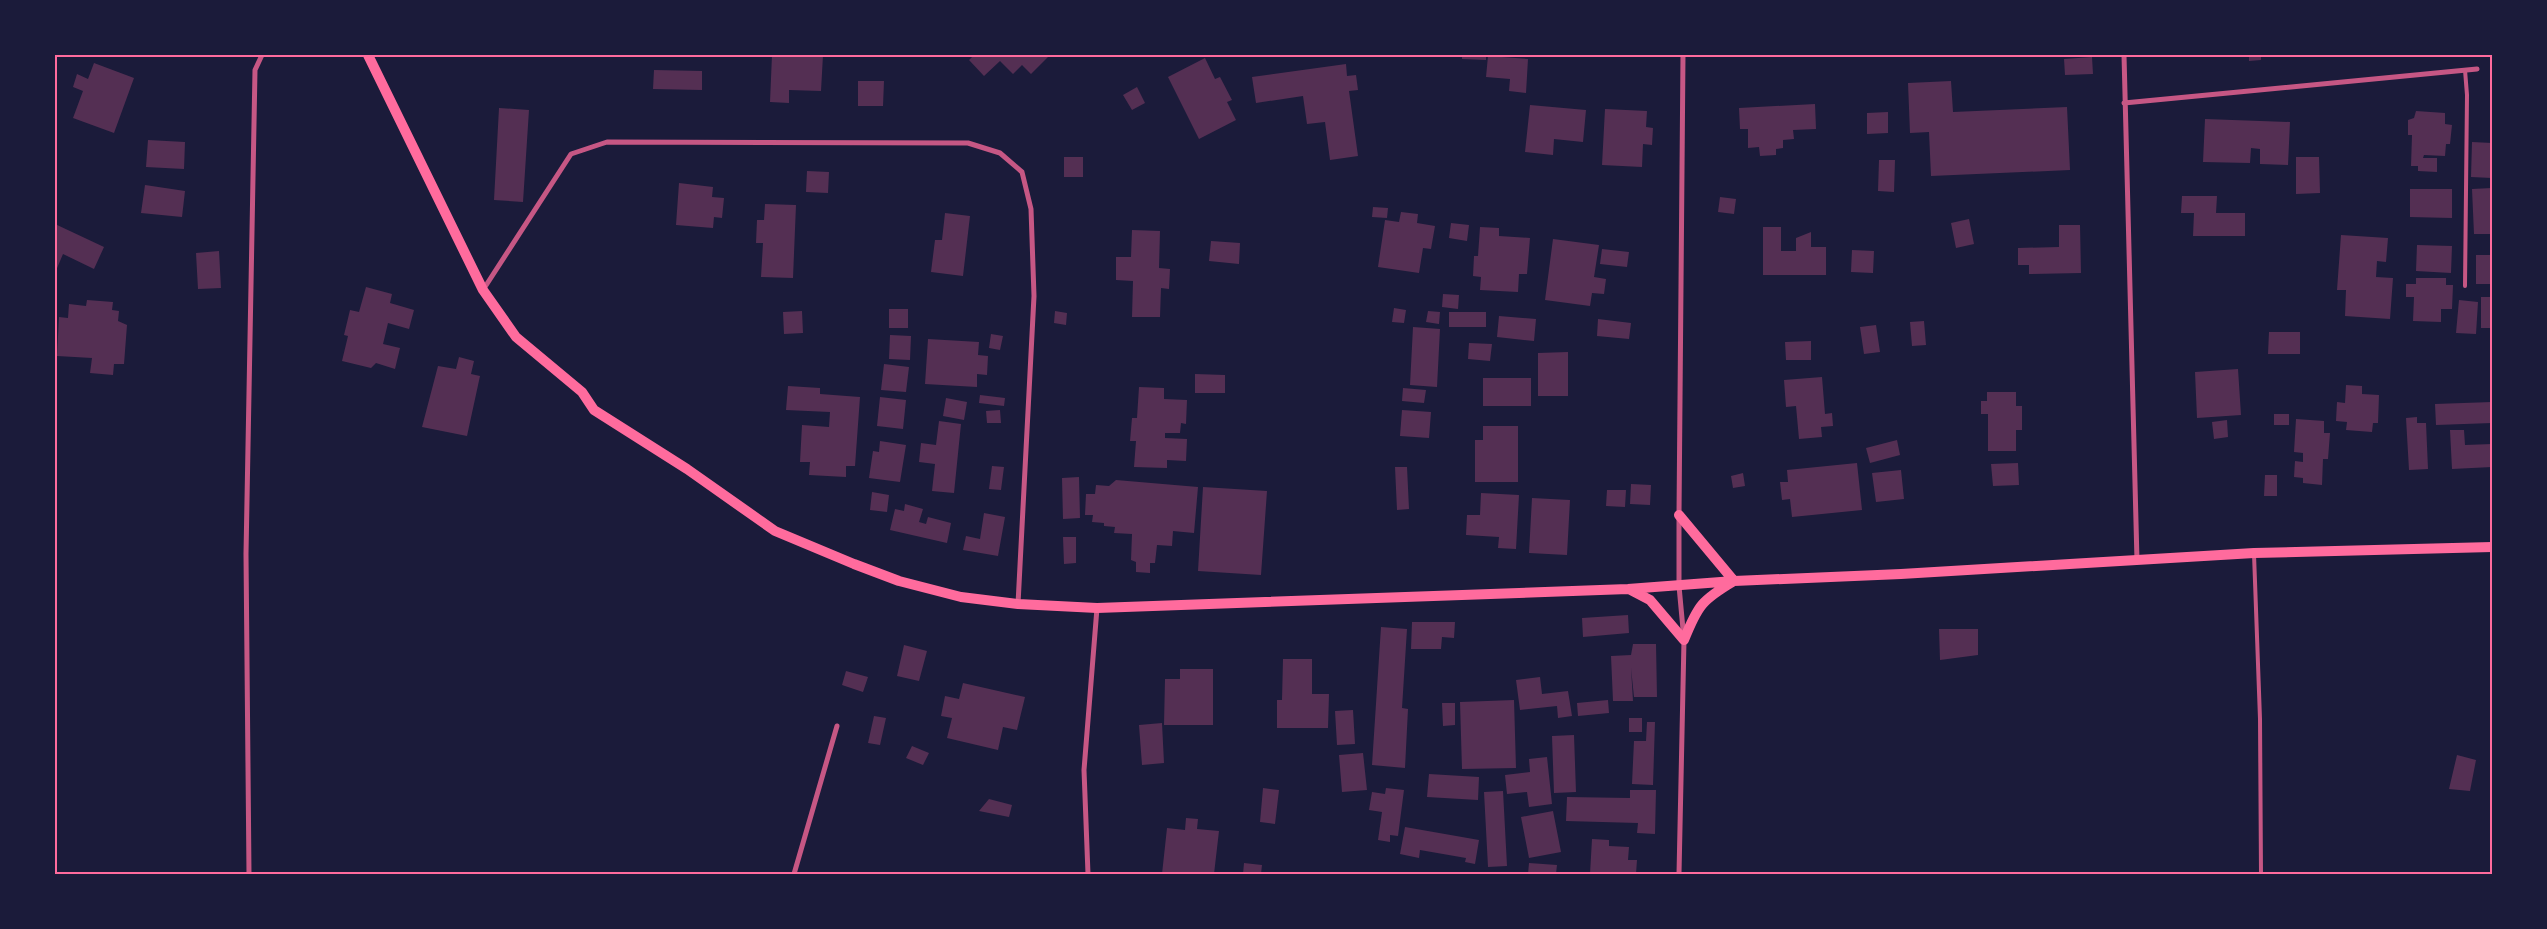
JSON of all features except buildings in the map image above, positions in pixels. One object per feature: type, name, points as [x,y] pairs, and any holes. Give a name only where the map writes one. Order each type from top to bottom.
[{"type":"main road","points":[[368,55],[484,290],[516,337],[582,392],[594,410],[687,469],[775,531],[899,580],[961,596],[1018,604],[1097,608],[1679,586],[1734,581],[2136,561],[2254,553],[2492,548]]},
{"type":"main road","points":[[1679,515],[1734,581]]},
{"type":"main road","points":[[1628,588],[1650,600],[1684,640],[1694,616],[1707,597],[1734,581]]},
{"type":"street","points":[[249,874],[246,554],[250,244],[255,70],[262,55]]},
{"type":"street","points":[[1679,874],[1684,640],[1679,586],[1683,55]]},
{"type":"street","points":[[2124,55],[2136,561]]},
{"type":"street","points":[[2124,102],[2477,69]]},
{"type":"street","points":[[484,290],[571,154],[607,142],[968,143],[1000,153],[1022,172],[1031,219],[1034,296],[1018,604]]},
{"type":"street","points":[[1088,874],[1084,770],[1097,608]]},
{"type":"street","points":[[794,874],[837,726]]},
{"type":"lane","points":[[2465,70],[2468,95],[2465,286]]},
{"type":"lane","points":[[2254,553],[2260,720],[2261,874]]}]
